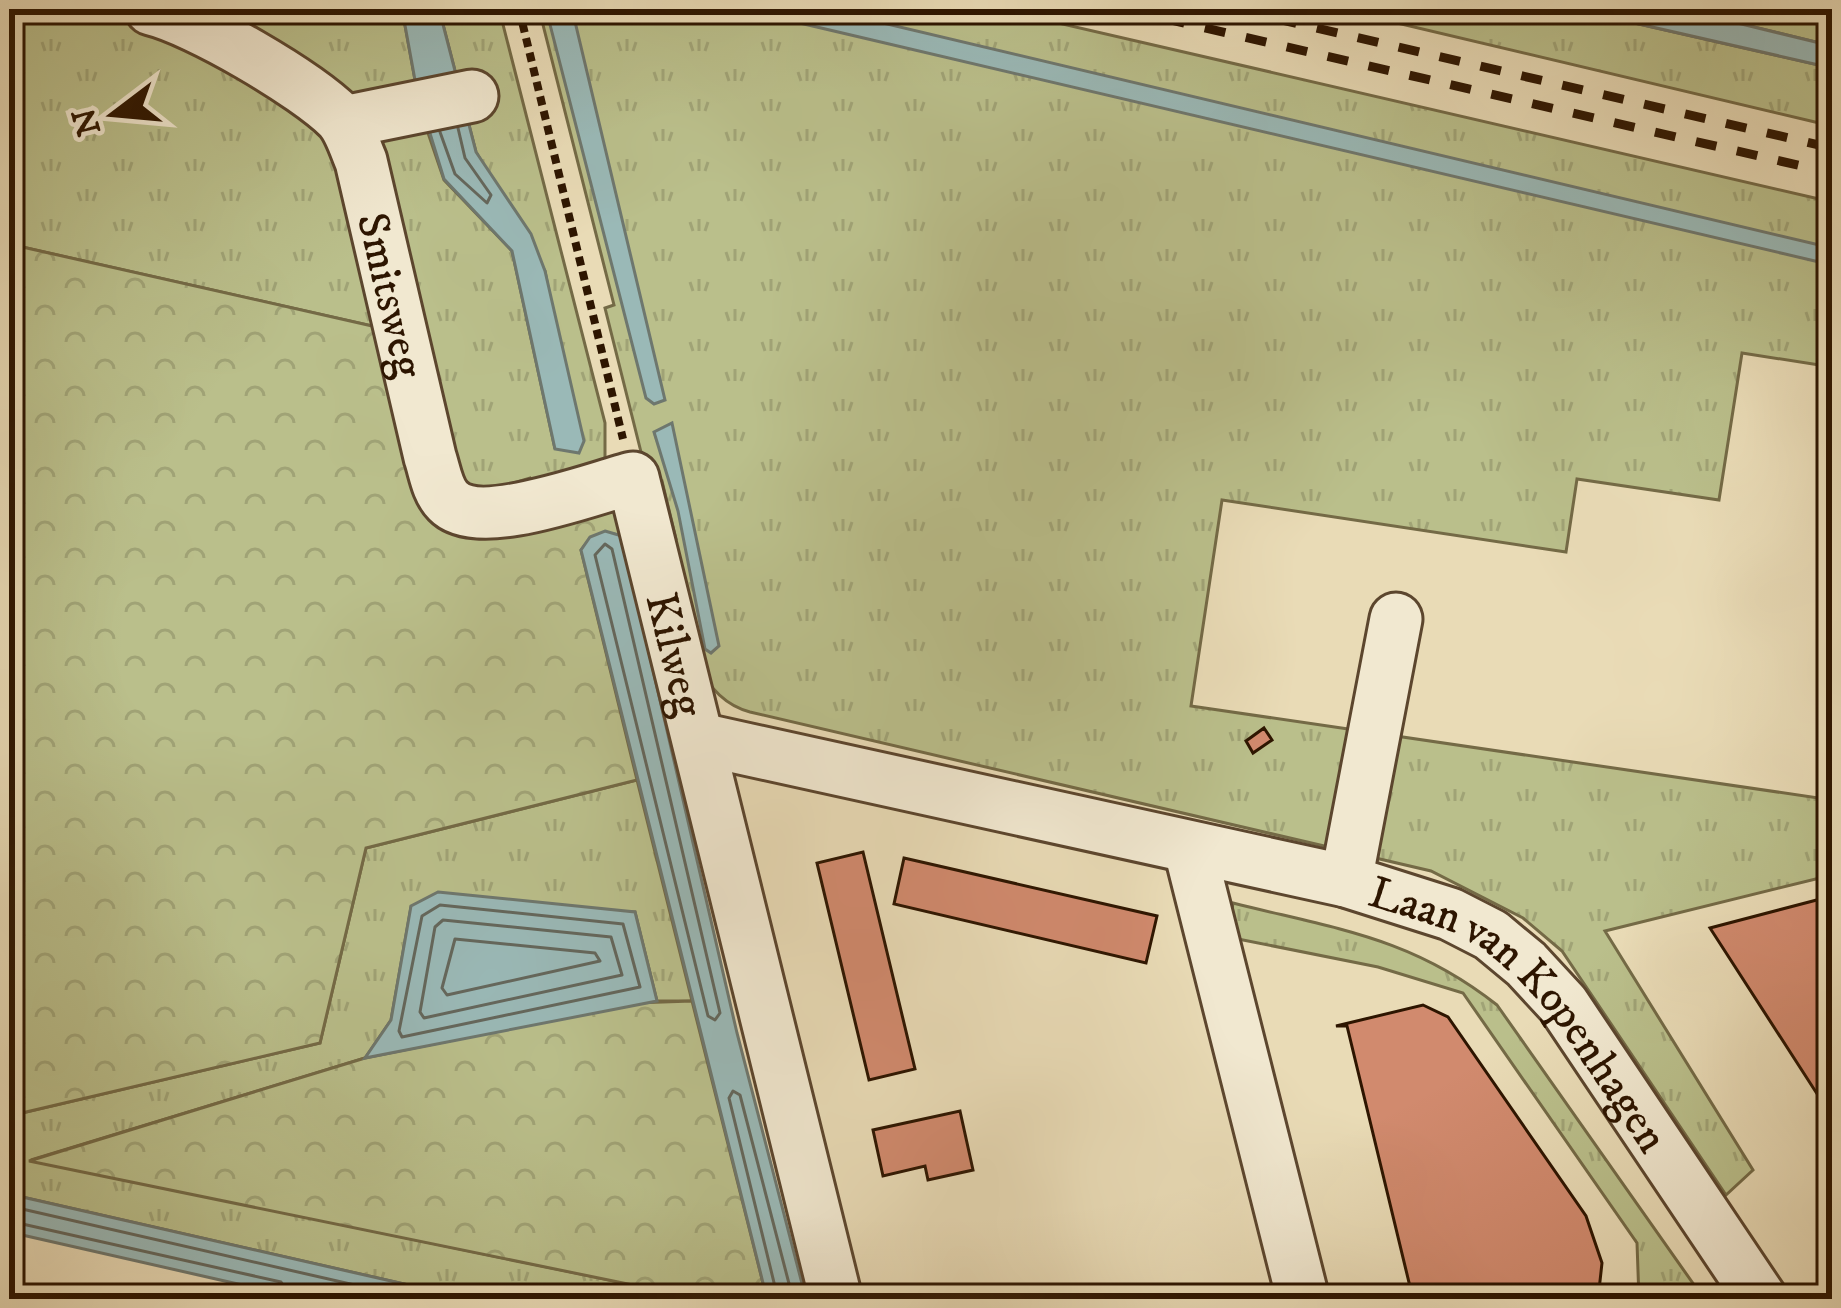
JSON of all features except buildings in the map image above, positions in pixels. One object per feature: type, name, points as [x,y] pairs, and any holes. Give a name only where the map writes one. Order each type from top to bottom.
[{"type":"street","points":[[151,9],[173,14],[226,44],[344,122],[472,96]]},
{"type":"street","name":"Smitsweg","points":[[344,122],[361,160],[430,457],[448,501],[462,511],[496,513],[633,478]]},
{"type":"street","name":"Kilweg","points":[[633,478],[836,1299]]},
{"type":"street","points":[[1346,881],[1396,619]]},
{"type":"street","name":"Laan van Kopenhagen","points":[[700,739],[1346,881],[1450,914],[1491,934],[1563,1004],[1761,1299]]},
{"type":"street","points":[[1190,850],[1303,1299]]},
{"type":"path","points":[[519,9],[633,478]]},
{"type":"green space","points":[[9,9],[84,9],[168,30],[307,113],[342,157],[381,328],[9,244]]},
{"type":"green space","points":[[199,9],[402,9],[417,91],[354,100]]},
{"type":"green space","points":[[439,9],[499,9],[605,423],[605,458],[591,472],[535,489],[530,478],[479,493],[449,476],[370,134],[426,127],[444,180],[512,251],[555,449],[560,350],[545,271],[476,152]]},
{"type":"green space","points":[[539,9],[998,9],[1832,202],[1832,367],[1742,353],[1719,500],[1577,479],[1566,552],[1222,500],[1191,706],[1832,800],[1832,875],[1605,931],[1753,1170],[1726,1195],[1562,951],[1523,918],[1431,871],[750,712],[711,687],[688,643],[681,617],[663,543],[676,539],[662,481],[649,484],[605,308],[614,305]]},
{"type":"green space","points":[[1338,9],[1573,9],[1832,68],[1832,126]]},
{"type":"green space","points":[[1680,9],[1832,9],[1832,46]]},
{"type":"green space","points":[[9,244],[381,328],[425,494],[589,505],[618,512],[622,536],[599,534],[581,550],[637,780],[366,848],[320,1043],[9,1116]]},
{"type":"green space","points":[[637,780],[692,1001],[657,1001],[635,912],[411,907],[391,1020],[365,1058],[31,1160],[701,1299],[470,1299],[9,1194],[9,1116],[320,1043],[366,848]]},
{"type":"green space","points":[[1233,903],[1403,950],[1465,982],[1497,1005],[1704,1299],[1639,1299],[1637,1243],[1463,993],[1378,967],[1228,937]]},
{"type":"green space","points":[[692,1001],[767,1299],[701,1299],[29,1161],[365,1058],[634,1003]]},
{"type":"water","points":[[402,9],[439,9],[476,152],[531,234],[545,271],[584,441],[579,453],[555,449],[512,251],[444,179],[417,91]]},
{"type":"water","points":[[546,9],[572,9],[665,400],[654,404],[646,398]]},
{"type":"water","points":[[740,9],[824,9],[1832,248],[1832,265]]},
{"type":"water","points":[[1573,9],[1680,9],[1832,46],[1832,68]]},
{"type":"water","points":[[672,423],[719,646],[711,653],[705,649],[678,511],[654,432]]},
{"type":"water","points":[[605,531],[622,536],[737,1033],[806,1299],[767,1299],[581,550],[590,537]]},
{"type":"water","points":[[438,892],[635,912],[657,1001],[365,1058],[391,1020],[411,906]]},
{"type":"water","points":[[9,1194],[470,1299],[304,1299],[9,1232]]},
{"type":"railway","points":[[1123,9],[1832,173]]},
{"type":"railway","points":[[1235,9],[1832,148]]}]
